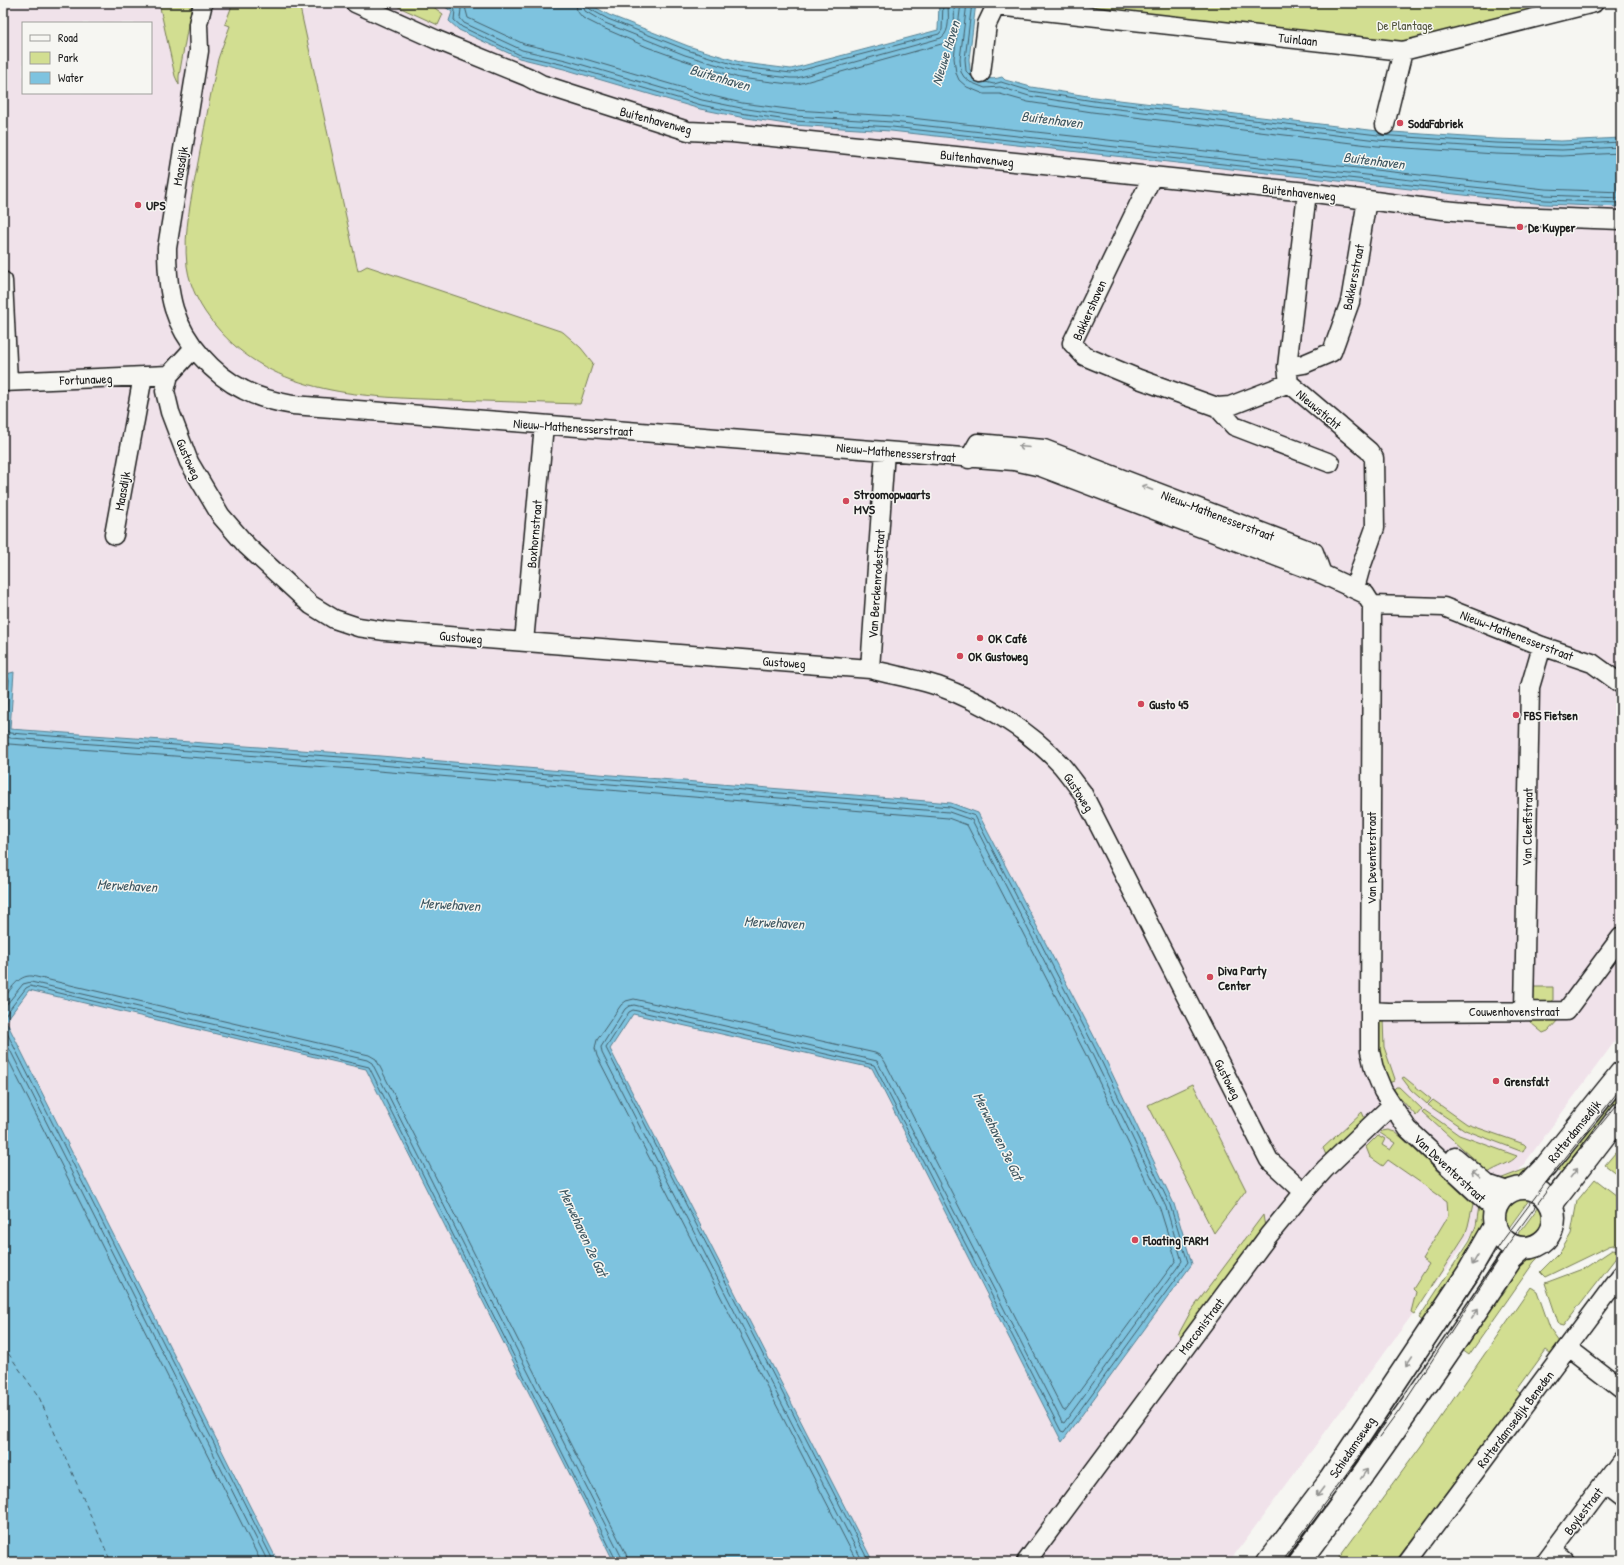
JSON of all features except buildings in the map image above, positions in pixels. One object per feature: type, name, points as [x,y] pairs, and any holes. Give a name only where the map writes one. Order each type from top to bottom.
[{"type":"main road","name":"Rotterdamsedijk","points":[[1518,1190],[1621,1073]]},
{"type":"main road","name":"Rotterdamsedijk","points":[[1551,1205],[1621,1114]]},
{"type":"main road","points":[[1518,1190],[1541,1193],[1551,1205],[1554,1220],[1549,1234],[1538,1245],[1523,1248],[1512,1246],[1503,1240],[1498,1234],[1495,1218],[1503,1196],[1518,1190]]},
{"type":"main road","name":"Schiedamseweg","points":[[1268,1562],[1330,1480],[1468,1273],[1495,1218]]},
{"type":"main road","name":"Schiedamseweg","points":[[1299,1562],[1351,1493],[1453,1346],[1511,1259],[1523,1248]]},
{"type":"street","name":"Maasdijk","points":[[194,348],[174,310],[167,274],[166,248],[199,51],[198,24],[203,3]]},
{"type":"street","name":"Maasdijk","points":[[199,51],[206,36],[214,3]]},
{"type":"street","name":"Buitenhavenweg","points":[[355,3],[437,40],[528,77],[541,84],[618,110],[688,131],[732,133],[1307,192],[1443,210],[1578,220],[1621,220]]},
{"type":"street","name":"Tuinlaan","points":[[997,4],[1403,51],[1594,3]]},
{"type":"street","points":[[981,73],[987,24],[997,4]]},
{"type":"street","points":[[1385,125],[1403,51]]},
{"type":"street","name":"Bakkershaven","points":[[1152,177],[1072,343],[1084,356],[1139,379],[1217,407],[1234,426],[1330,463]]},
{"type":"street","points":[[1217,407],[1230,406],[1288,375],[1307,192]]},
{"type":"street","name":"Bakkersstraat","points":[[1288,375],[1304,364],[1332,352],[1350,302],[1367,200]]},
{"type":"street","points":[[3,281],[6,382]]},
{"type":"street","points":[[169,375],[194,348]]},
{"type":"street","name":"Nieuw-Mathenesserstraat","points":[[194,348],[209,365],[226,380],[244,390],[271,401],[293,406],[885,451],[969,459],[1014,461],[1041,467],[1322,574],[1355,588],[1365,594],[1372,605],[1444,607],[1542,646],[1592,663],[1621,684]]},
{"type":"street","name":"Fortunaweg","points":[[6,382],[169,375]]},
{"type":"street","name":"Gustoweg","points":[[169,375],[166,391],[170,412],[189,462],[220,516],[247,546],[311,605],[334,619],[358,627],[385,631],[870,669],[938,686],[972,700],[1009,722],[1037,743],[1060,765],[1082,792],[1270,1160],[1304,1192]]},
{"type":"street","name":"Nieuwsticht","points":[[1288,375],[1369,451],[1374,458],[1375,528],[1355,588]]},
{"type":"street","name":"Maasdijk","points":[[114,535],[143,376]]},
{"type":"street","name":"Boxhornstraat","points":[[524,642],[544,425]]},
{"type":"street","name":"Van Berckenrodestraat","points":[[870,669],[885,451]]},
{"type":"street","name":"Van Deventerstraat","points":[[1372,605],[1370,1051],[1374,1069],[1383,1091],[1408,1130],[1495,1218]]},
{"type":"street","name":"Van Cleeffstraat","points":[[1524,1011],[1530,687],[1542,646]]},
{"type":"street","name":"Couwenhovenstraat","points":[[1370,1011],[1566,1011],[1621,937]]},
{"type":"street","name":"Van Deventerstraat","points":[[1392,1105],[1487,1184],[1518,1190]]},
{"type":"street","name":"Marconistraat","points":[[1026,1562],[1268,1236],[1325,1169],[1392,1105]]},
{"type":"street","name":"Rotterdamsedijk Beneden","points":[[1408,1562],[1621,1275]]},
{"type":"street","points":[[1568,1348],[1621,1389]]},
{"type":"street","name":"Boylestraat","points":[[1555,1558],[1603,1484],[1621,1460]]},
{"type":"street","points":[[1603,1484],[1621,1498]]},
{"type":"shaded area","points":[[3,3],[479,3],[743,90],[1621,169],[1621,1033],[1229,1562],[3,1562]]},
{"type":"green space","points":[[159,3],[192,3],[179,76],[179,85],[175,76]]},
{"type":"green space","points":[[233,3],[299,3],[358,271],[367,266],[563,332],[581,348],[593,363],[580,404],[419,399],[355,394],[323,388],[293,380],[265,367],[238,349],[215,325],[205,312],[193,290],[188,274],[186,240],[191,201],[211,93],[218,59],[230,26],[225,24]]},
{"type":"green space","points":[[390,3],[428,3],[443,14],[438,25]]},
{"type":"green space","name":"De Plantage","points":[[1036,3],[1578,3],[1406,49]]},
{"type":"green space","points":[[1530,987],[1553,987],[1553,1004],[1536,1003],[1532,998]]},
{"type":"green space","points":[[1528,1019],[1559,1019],[1548,1031],[1543,1033]]},
{"type":"green space","points":[[1383,1020],[1384,1047],[1395,1079],[1389,1083],[1382,1069],[1378,1047],[1378,1024]]},
{"type":"green space","points":[[1404,1077],[1431,1099],[1427,1104],[1411,1090],[1402,1078]]},
{"type":"green space","points":[[1621,1083],[1621,1108],[1567,1177],[1552,1166]]},
{"type":"green space","points":[[1193,1084],[1246,1190],[1214,1233],[1148,1105]]},
{"type":"green space","points":[[1396,1087],[1399,1087],[1422,1109],[1416,1116],[1393,1090]]},
{"type":"green space","points":[[1433,1100],[1467,1124],[1524,1144],[1526,1146],[1523,1152],[1465,1130],[1428,1105]]},
{"type":"green space","points":[[1424,1110],[1459,1135],[1517,1156],[1511,1161],[1488,1173],[1422,1112]]},
{"type":"green space","points":[[1362,1112],[1365,1119],[1326,1155],[1323,1148]]},
{"type":"green space","points":[[1388,1130],[1395,1132],[1401,1137],[1473,1204],[1465,1235],[1414,1314],[1411,1312],[1416,1292],[1413,1289],[1429,1264],[1422,1259],[1448,1216],[1447,1201],[1388,1160],[1383,1166],[1370,1157],[1366,1147],[1378,1135],[1385,1139],[1382,1145],[1390,1150],[1395,1143],[1380,1133]]},
{"type":"green space","points":[[1621,1146],[1621,1177],[1605,1165]]},
{"type":"green space","points":[[1531,1167],[1517,1183],[1511,1184],[1497,1180]]},
{"type":"green space","points":[[1595,1179],[1621,1199],[1621,1245],[1617,1244],[1609,1246],[1545,1277],[1540,1272],[1561,1251],[1571,1234],[1577,1201]]},
{"type":"green space","points":[[1523,1199],[1529,1200],[1508,1229],[1505,1219],[1506,1210],[1513,1202]]},
{"type":"green space","points":[[1479,1206],[1485,1213],[1487,1225],[1428,1325],[1419,1318],[1470,1240],[1476,1226]]},
{"type":"green space","points":[[1539,1206],[1542,1212],[1542,1218],[1539,1229],[1535,1233],[1524,1237],[1517,1236]]},
{"type":"green space","points":[[1563,1206],[1561,1229],[1555,1240],[1534,1262],[1469,1355],[1458,1347],[1482,1318],[1484,1319],[1500,1294],[1502,1295],[1508,1286],[1505,1284],[1525,1256],[1528,1253],[1538,1251],[1552,1239],[1557,1229],[1559,1211]]},
{"type":"green space","points":[[1263,1215],[1265,1227],[1181,1338],[1178,1335],[1191,1311]]},
{"type":"green space","points":[[1612,1250],[1621,1251],[1621,1257],[1618,1255],[1563,1326],[1559,1325],[1545,1283],[1585,1268]]},
{"type":"green space","points":[[1531,1287],[1537,1291],[1550,1328],[1562,1345],[1554,1356],[1546,1350],[1517,1390],[1521,1393],[1395,1562],[1336,1562],[1421,1446]]},
{"type":"water","points":[[440,3],[588,3],[609,15],[688,46],[743,63],[791,69],[938,30],[939,3],[976,3],[969,59],[970,70],[981,77],[993,79],[1002,77],[1005,80],[1031,87],[1094,97],[1378,131],[1495,139],[1561,141],[1621,138],[1621,207],[1544,204],[891,131],[793,125],[740,117],[700,109],[564,69],[519,58],[459,30],[449,21],[452,12]]},
{"type":"water","points":[[14,672],[10,729],[356,754],[951,803],[978,813],[1100,1048],[1174,1204],[1192,1264],[1062,1442],[872,1068],[633,1014],[610,1049],[873,1562],[614,1562],[366,1069],[29,990],[6,1021],[278,1562],[3,1562],[3,675]]},
{"type":"ferry route","points":[[3,1346],[39,1397],[111,1562]]},
{"type":"tram line","points":[[1281,1562],[1375,1435],[1503,1240],[1550,1177],[1621,1088]]},
{"type":"tram line","points":[[1380,1437],[1399,1411],[1508,1244],[1554,1181],[1621,1100]]},
{"type":"place","name":"SodaFabriek","points":[[1400,123]]},
{"type":"place","name":"UPS","points":[[138,205]]},
{"type":"place","name":"De Kuyper","points":[[1520,227]]},
{"type":"place","name":"Stroomopwaarts MVS","points":[[846,501]]},
{"type":"place","name":"OK Café","points":[[980,638]]},
{"type":"place","name":"OK Gustoweg","points":[[960,656]]},
{"type":"place","name":"Gusto 45","points":[[1141,704]]},
{"type":"place","name":"FBS Fietsen","points":[[1516,715]]},
{"type":"place","name":"Diva Party Center","points":[[1210,977]]},
{"type":"place","name":"Grensfalt","points":[[1496,1081]]},
{"type":"place","name":"Floating FARM","points":[[1135,1240]]},
{"type":"water label","name":"Nieuwe Haven","points":[[945,53]]},
{"type":"water label","name":"Buitenhaven","points":[[720,77]]},
{"type":"water label","name":"Buitenhaven","points":[[1052,119]]},
{"type":"water label","name":"Buitenhaven","points":[[1374,160]]},
{"type":"water label","name":"Merwehaven","points":[[127,885]]},
{"type":"water label","name":"Merwehaven","points":[[450,904]]},
{"type":"water label","name":"Merwehaven","points":[[774,922]]},
{"type":"water label","name":"Merwehaven 3e Gat","points":[[999,1136]]},
{"type":"water label","name":"Merwehaven 2e Gat","points":[[584,1232]]}]
